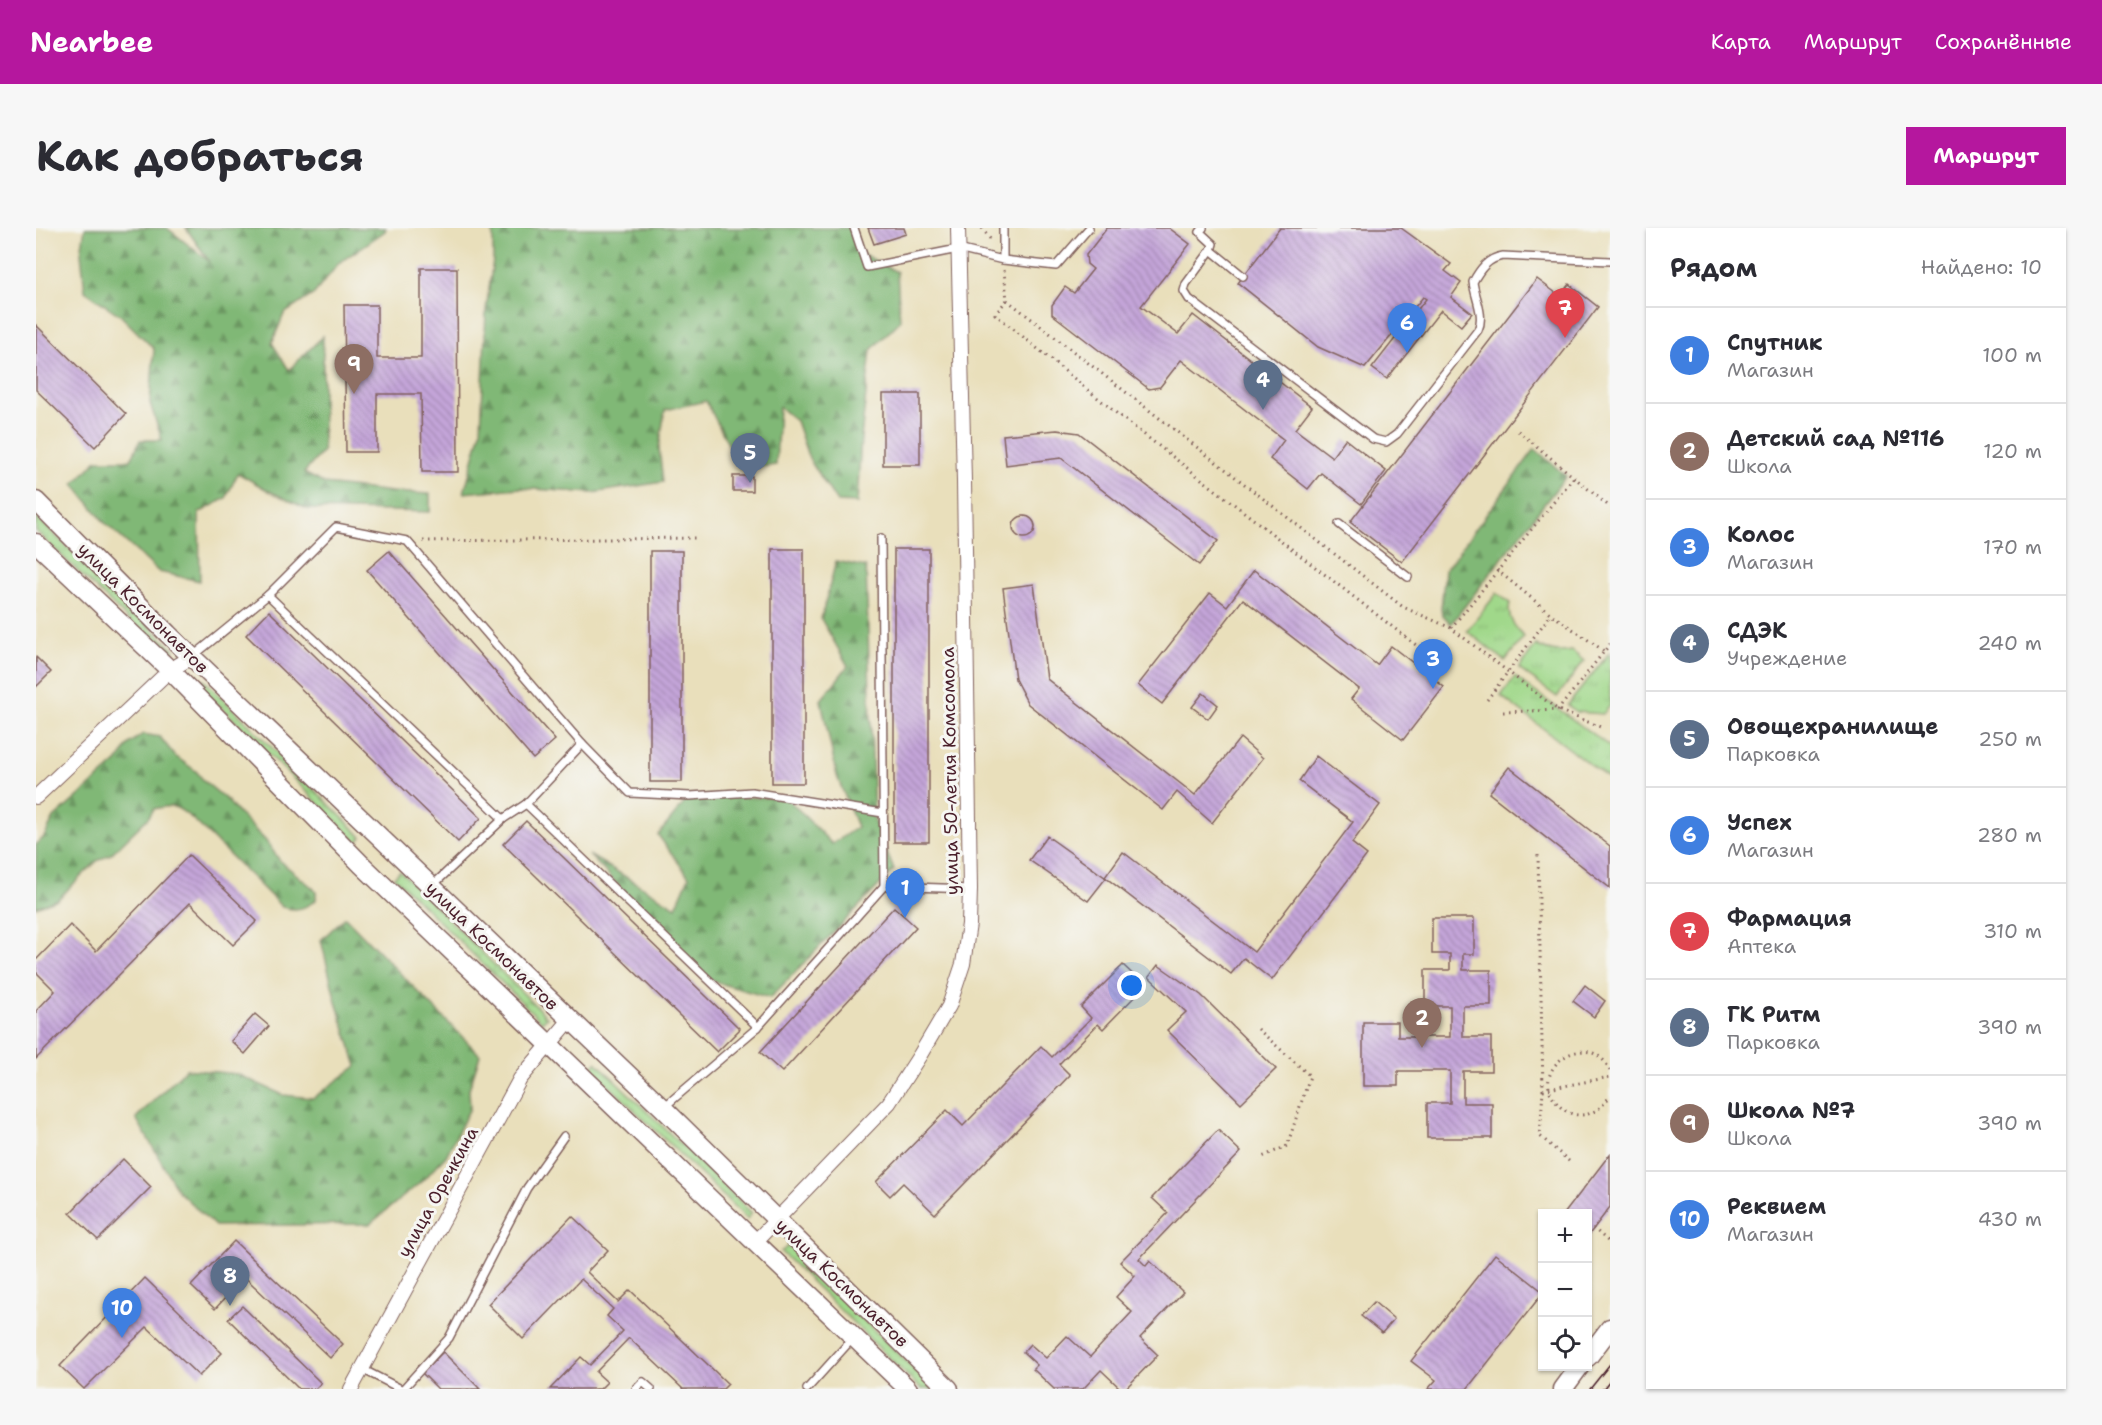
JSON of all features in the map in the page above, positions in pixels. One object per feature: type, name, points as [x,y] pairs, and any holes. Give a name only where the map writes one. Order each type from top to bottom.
[{"type":"street","name":"улица 50-летия Комсомола","points":[[756,1241],[889,1103],[949,1005],[963,964],[969,924],[970,889],[958,228]]},
{"type":"street","name":"улица Космонавтов","points":[[36,501],[192,657],[663,1108],[950,1389]]},
{"type":"street","name":"улица Космонавтов","points":[[36,543],[170,670],[361,864],[908,1389]]},
{"type":"street","points":[[36,797],[170,670],[192,657]]},
{"type":"street","name":"улица Оречкина","points":[[351,1389],[520,1079],[570,1020]]},
{"type":"street","points":[[1592,1351],[1610,1328]]},
{"type":"street","points":[[1563,1389],[1576,1371]]},
{"type":"lane","points":[[854,228],[867,267],[958,249],[1003,260],[1056,266],[1089,228]]},
{"type":"lane","points":[[1003,228],[1003,260]]},
{"type":"lane","points":[[1199,229],[1213,244],[1186,284],[1184,291],[1189,299],[1372,439],[1386,442],[1397,434],[1478,330],[1481,322],[1473,282],[1487,262],[1503,256],[1610,261]]},
{"type":"lane","points":[[1210,250],[1243,276]]},
{"type":"lane","points":[[1339,524],[1408,577]]},
{"type":"lane","points":[[192,657],[268,595],[336,527],[407,541],[582,744],[630,793],[690,796],[752,792],[883,813]]},
{"type":"lane","points":[[663,1108],[758,1026],[884,886],[882,538]]},
{"type":"lane","points":[[268,595],[503,819]]},
{"type":"lane","points":[[431,887],[503,819],[526,804],[582,744]]},
{"type":"lane","points":[[526,804],[758,1026]]},
{"type":"lane","points":[[884,886],[970,889]]},
{"type":"lane","points":[[362,1369],[402,1389],[449,1338],[527,1188],[564,1136]]},
{"type":"lane","points":[[807,1389],[854,1336]]},
{"type":"lane","points":[[636,1389],[643,1382],[651,1389]]},
{"type":"path","points":[[1003,260],[1007,300],[995,314],[1130,423],[1434,659]]},
{"type":"path","points":[[1007,300],[1403,607],[1451,628],[1558,710],[1603,728]]},
{"type":"path","points":[[1518,431],[1610,507]]},
{"type":"path","points":[[1451,628],[1575,476]]},
{"type":"path","points":[[407,541],[696,538]]},
{"type":"path","points":[[1497,570],[1551,614],[1604,651]]},
{"type":"path","points":[[1487,700],[1551,614]]},
{"type":"path","points":[[1503,712],[1558,710],[1610,644]]},
{"type":"path","points":[[1538,855],[1543,1090],[1540,1136],[1570,1162]]},
{"type":"path","points":[[1258,1029],[1310,1076],[1287,1146],[1262,1157]]},
{"type":"path","points":[[1610,1071],[1602,1059],[1594,1054],[1585,1051],[1575,1052],[1557,1062],[1551,1070],[1549,1080],[1554,1101],[1571,1113],[1581,1115],[1600,1108],[1610,1095]]},
{"type":"path","points":[[1543,1090],[1610,1077]]},
{"type":"path","points":[[1593,1228],[1610,1243]]},
{"type":"green space","points":[[85,228],[167,228],[209,261],[186,228],[386,228],[385,231],[339,263],[314,294],[284,314],[272,343],[289,370],[323,336],[323,451],[304,473],[325,484],[430,494],[430,512],[307,509],[238,473],[226,498],[199,513],[200,581],[159,572],[104,522],[74,484],[97,460],[131,460],[140,440],[162,440],[150,403],[154,349],[121,316],[85,291],[81,253]]},
{"type":"green space","points":[[493,228],[854,228],[861,253],[897,272],[900,321],[871,350],[861,438],[857,503],[837,502],[809,459],[796,421],[779,407],[776,465],[741,469],[706,401],[665,410],[659,448],[663,482],[592,493],[519,488],[464,493],[481,431],[486,310],[493,260]]},
{"type":"green space","points":[[1535,449],[1566,476],[1451,624],[1442,614],[1441,609],[1445,570]]},
{"type":"green space","points":[[36,517],[174,650],[167,657],[36,531]]},
{"type":"green space","points":[[836,561],[866,567],[874,821],[894,870],[770,998],[709,980],[589,855],[676,907],[689,877],[658,835],[690,796],[787,798],[832,844],[857,827],[837,776],[821,700],[848,666],[821,619]]},
{"type":"green space","points":[[1497,593],[1510,603],[1510,617],[1524,637],[1505,661],[1467,631]]},
{"type":"green space","points":[[1536,645],[1554,651],[1572,651],[1584,661],[1557,697],[1519,669]]},
{"type":"green space","points":[[1610,652],[1610,706],[1603,714],[1576,712],[1568,705]]},
{"type":"green space","points":[[1515,677],[1610,747],[1610,780],[1501,696]]},
{"type":"green space","points":[[203,679],[362,837],[357,842],[198,684]]},
{"type":"green space","points":[[143,734],[160,737],[175,756],[196,771],[204,781],[228,801],[266,841],[280,861],[313,888],[316,892],[316,900],[300,908],[282,907],[195,821],[180,809],[167,806],[154,809],[148,818],[111,854],[97,861],[58,899],[36,907],[36,845],[44,837],[54,818],[118,761],[129,744]]},
{"type":"green space","points":[[400,871],[547,1017],[542,1022],[394,877]]},
{"type":"green space","points":[[345,917],[480,1055],[469,1089],[470,1108],[446,1156],[422,1181],[370,1224],[215,1226],[178,1191],[136,1118],[186,1069],[237,1074],[283,1095],[313,1098],[357,1066],[336,1002],[321,940]]},
{"type":"green space","points":[[596,1062],[752,1213],[747,1219],[591,1068]]},
{"type":"green space","points":[[788,1246],[934,1389],[921,1389],[781,1252]]},
{"type":"building","points":[[868,228],[904,228],[906,234],[874,244]]},
{"type":"building","points":[[1107,228],[1169,228],[1190,244],[1141,306],[1178,334],[1193,315],[1312,407],[1295,429],[1332,457],[1345,439],[1386,471],[1361,504],[1321,473],[1308,489],[1270,459],[1284,440],[1181,360],[1160,387],[1149,389],[1052,314],[1052,305],[1065,287],[1074,293],[1093,269],[1087,264],[1086,255]]},
{"type":"building","points":[[1280,228],[1401,228],[1451,264],[1445,271],[1461,283],[1451,297],[1472,313],[1461,326],[1441,310],[1387,379],[1372,368],[1426,299],[1423,297],[1365,368],[1318,347],[1238,283]]},
{"type":"building","points":[[421,268],[457,268],[458,472],[422,472],[421,394],[377,394],[377,452],[346,452],[344,305],[377,305],[377,358],[421,358]]},
{"type":"building","points":[[1537,279],[1560,296],[1569,284],[1598,307],[1402,562],[1350,522]]},
{"type":"building","points":[[36,325],[126,414],[95,447],[36,390]]},
{"type":"building","points":[[883,394],[920,394],[920,465],[883,465]]},
{"type":"building","points":[[1057,430],[1079,433],[1218,541],[1199,565],[1061,458],[1006,465],[1003,435]]},
{"type":"building","points":[[733,476],[752,476],[752,491],[733,491]]},
{"type":"building","points":[[1024,516],[1032,519],[1035,527],[1032,535],[1024,538],[1016,535],[1013,527],[1016,519]]},
{"type":"building","points":[[772,549],[804,549],[804,783],[772,783]]},
{"type":"building","points":[[894,549],[929,549],[929,842],[894,842]]},
{"type":"building","points":[[389,551],[555,740],[533,759],[367,570]]},
{"type":"building","points":[[650,551],[682,551],[682,782],[650,782]]},
{"type":"building","points":[[1254,570],[1377,665],[1391,646],[1444,687],[1403,740],[1351,699],[1359,689],[1243,599],[1162,704],[1138,685],[1210,593],[1227,606]]},
{"type":"building","points":[[1034,584],[1047,679],[1195,795],[1240,738],[1263,758],[1212,823],[1177,792],[1163,810],[1028,704],[1015,679],[1003,588]]},
{"type":"building","points":[[269,611],[481,818],[458,842],[246,635]]},
{"type":"building","points":[[36,657],[51,672],[36,687]]},
{"type":"building","points":[[1203,693],[1218,705],[1208,719],[1192,707]]},
{"type":"building","points":[[1316,756],[1380,805],[1352,843],[1367,855],[1272,980],[1244,958],[1231,974],[1105,877],[1123,852],[1254,952],[1353,822],[1299,781]]},
{"type":"building","points":[[1509,767],[1610,846],[1610,888],[1489,793]]},
{"type":"building","points":[[526,821],[740,1029],[717,1052],[503,844]]},
{"type":"building","points":[[1047,836],[1106,878],[1088,901],[1029,860]]},
{"type":"building","points":[[189,855],[257,921],[233,945],[190,903],[36,1059],[36,1011],[55,991],[36,972],[36,960],[70,925],[96,951]]},
{"type":"building","points":[[894,907],[916,927],[782,1072],[760,1052]]},
{"type":"building","points":[[1432,918],[1474,918],[1474,954],[1463,954],[1463,970],[1491,970],[1491,1006],[1463,1006],[1463,1037],[1491,1037],[1491,1071],[1463,1071],[1463,1103],[1492,1103],[1492,1138],[1427,1138],[1427,1103],[1450,1103],[1450,1071],[1398,1071],[1398,1086],[1363,1086],[1363,1022],[1398,1022],[1398,1037],[1450,1037],[1450,1006],[1425,1006],[1425,970],[1450,970],[1450,954],[1432,954]]},
{"type":"building","points":[[1123,965],[1145,986],[1103,1029],[1098,1024],[1059,1064],[1070,1075],[935,1214],[903,1183],[890,1196],[876,1182],[947,1110],[963,1126],[1041,1046],[1052,1057],[1091,1018],[1081,1007]]},
{"type":"building","points":[[1158,965],[1201,995],[1276,1069],[1241,1103],[1167,1030],[1186,1012],[1149,977]]},
{"type":"building","points":[[1585,985],[1605,1001],[1594,1017],[1573,1001]]},
{"type":"building","points":[[255,1014],[269,1026],[245,1054],[231,1041]]},
{"type":"building","points":[[1218,1130],[1241,1152],[1139,1259],[1146,1266],[1150,1261],[1183,1292],[1140,1338],[1158,1355],[1125,1389],[1121,1389],[1101,1370],[1083,1389],[1054,1389],[1033,1369],[1037,1365],[1023,1352],[1030,1344],[1046,1358],[1067,1336],[1090,1357],[1132,1312],[1116,1297],[1135,1276],[1120,1262],[1168,1213],[1152,1198]]},
{"type":"building","points":[[1610,1154],[1610,1207],[1592,1231],[1592,1209],[1568,1209]]},
{"type":"building","points":[[123,1159],[151,1187],[98,1240],[70,1213]]},
{"type":"building","points":[[572,1216],[608,1250],[587,1272],[618,1302],[630,1290],[728,1384],[723,1389],[683,1389],[629,1338],[596,1372],[607,1382],[600,1389],[550,1389],[581,1357],[590,1365],[623,1331],[607,1316],[613,1309],[581,1279],[523,1339],[488,1304]]},
{"type":"building","points":[[234,1241],[343,1344],[330,1358],[233,1266],[216,1285],[227,1296],[215,1309],[191,1286]]},
{"type":"building","points":[[1495,1254],[1538,1288],[1538,1299],[1467,1389],[1428,1389],[1436,1380],[1411,1361]]},
{"type":"building","points":[[145,1278],[222,1353],[199,1376],[147,1327],[84,1389],[60,1366]]},
{"type":"building","points":[[1374,1302],[1394,1319],[1382,1333],[1361,1316]]},
{"type":"building","points":[[242,1306],[321,1383],[315,1389],[299,1389],[228,1319]]},
{"type":"building","points":[[443,1352],[480,1389],[438,1389],[422,1373]]},
{"type":"tram line","points":[[1590,1389],[1610,1364]]},
{"type":"tram line","points":[[1603,1389],[1610,1380]]},
{"type":"place","name":"Фармация","points":[[1565,338]]},
{"type":"place","name":"Успех","points":[[1407,353]]},
{"type":"place","name":"Школа №7","points":[[354,394]]},
{"type":"place","name":"СДЭК","points":[[1263,410]]},
{"type":"place","name":"Овощехранилище","points":[[750,483]]},
{"type":"place","name":"Колос","points":[[1433,689]]},
{"type":"place","name":"Спутник","points":[[905,918]]},
{"type":"place","name":"Детский сад №116","points":[[1422,1048]]},
{"type":"place","name":"ГК Ритм","points":[[230,1306]]},
{"type":"place","name":"Реквием","points":[[122,1338]]}]
